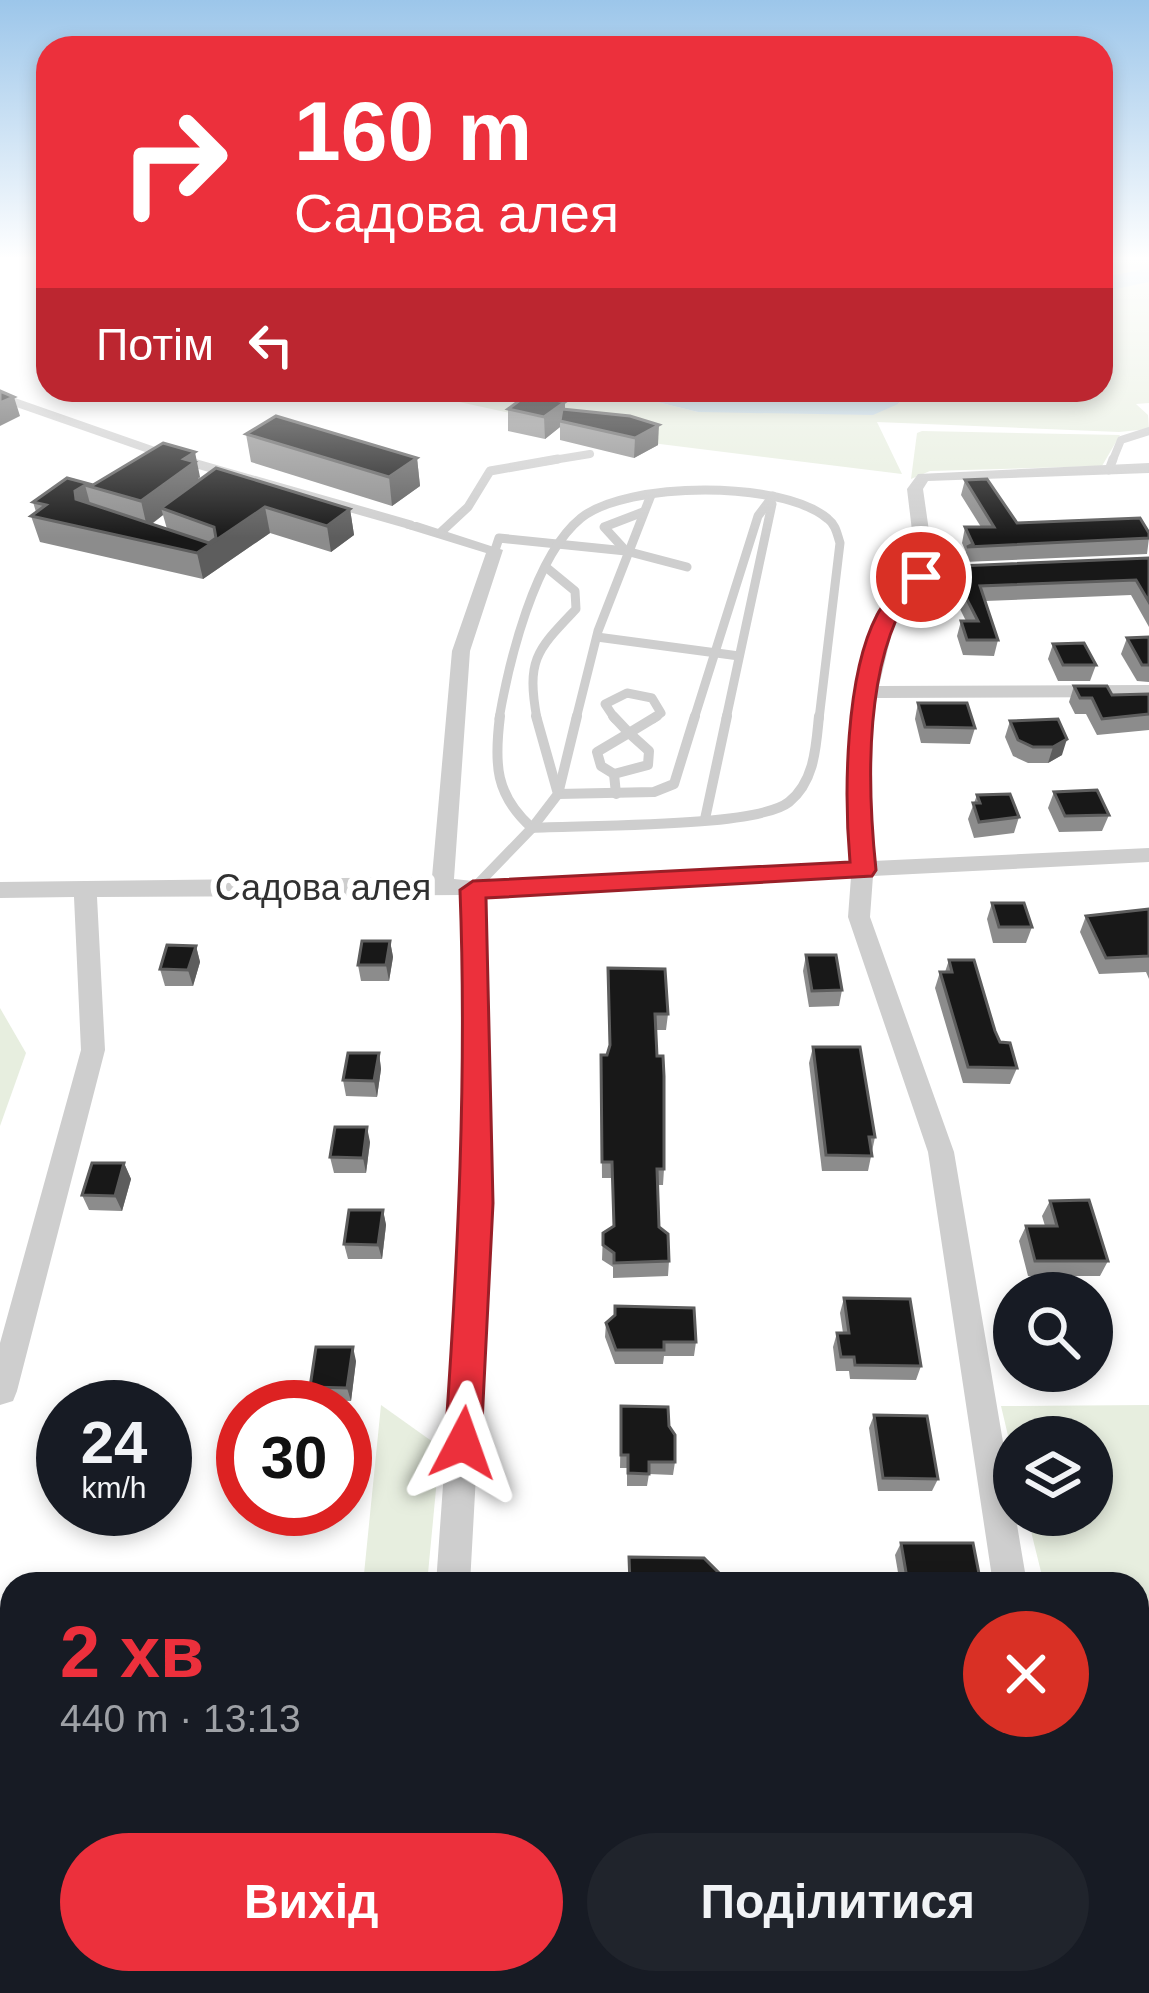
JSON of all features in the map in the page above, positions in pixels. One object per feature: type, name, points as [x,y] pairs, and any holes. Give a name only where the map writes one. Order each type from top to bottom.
[{"type":"street","points":[[1008,1572],[940,1152],[859,917],[863,870],[856,800],[868,692],[888,614],[936,572],[915,490],[923,477],[1149,468]]},
{"type":"street","points":[[411,525],[495,550],[461,651],[442,885]]},
{"type":"street","points":[[868,692],[1149,691]]},
{"type":"street","name":"Садова алея","points":[[0,890],[442,885],[473,890],[1149,855]]},
{"type":"street","points":[[2,1390],[93,1050],[86,889]]},
{"type":"street","points":[[454,1572],[477,1203],[478,999],[473,890]]},
{"type":"lane","points":[[0,398],[142,448],[411,525]]},
{"type":"lane","points":[[1109,470],[1120,440],[1149,430]]},
{"type":"lane","points":[[440,533],[468,507],[490,471],[590,454]]},
{"type":"lane","points":[[216,487],[233,474]]},
{"type":"lane","points":[[473,890],[558,794],[597,637],[651,495]]},
{"type":"lane","points":[[651,495],[773,496],[816,510],[833,522],[840,543],[813,767],[788,802],[760,813],[532,827],[510,809],[497,775],[502,700],[514,650],[547,568],[580,519],[609,502],[651,495]]},
{"type":"lane","points":[[558,794],[654,792],[674,784],[758,516],[773,496]]},
{"type":"lane","points":[[705,819],[773,496]]},
{"type":"lane","points":[[587,525],[604,527],[643,512]]},
{"type":"lane","points":[[604,527],[626,551]]},
{"type":"lane","points":[[495,550],[499,538],[562,541],[626,551],[687,568]]},
{"type":"lane","points":[[547,568],[575,591],[576,609],[548,636],[533,680],[538,720],[558,794]]},
{"type":"lane","points":[[597,637],[739,656]]},
{"type":"lane","points":[[630,730],[597,752],[602,766],[614,774],[648,765],[649,751],[630,730],[610,716],[605,704],[614,694],[634,692],[652,698],[661,713],[630,730]]},
{"type":"lane","points":[[614,774],[616,794]]},
{"type":"green space","points":[[1113,352],[1149,352],[1149,403],[1136,404],[1148,415],[1149,429],[1119,432],[877,422],[902,474],[644,442],[459,402],[657,402],[698,412],[1113,402]]},
{"type":"green space","points":[[917,433],[1120,435],[1102,466],[930,471],[911,479]]},
{"type":"green space","points":[[0,1008],[26,1053],[0,1126]]},
{"type":"green space","points":[[381,1405],[440,1447],[428,1572],[364,1572],[368,1536],[372,1536]]},
{"type":"green space","points":[[1149,1405],[1149,1572],[1041,1572],[1032,1536],[1113,1536],[1113,1416],[1003,1416],[1001,1406]]},
{"type":"water","points":[[657,402],[900,402],[873,415],[698,412]]},
{"type":"building","points":[[517,402],[565,402],[544,417],[508,409]]},
{"type":"building","points":[[562,409],[630,416],[659,425],[635,438],[560,421]]},
{"type":"building","points":[[276,416],[417,458],[389,477],[246,434]]},
{"type":"building","points":[[163,443],[195,452],[184,459],[195,462],[141,501],[85,485],[75,491],[76,499],[209,543],[216,538],[214,527],[161,508],[216,468],[350,509],[327,526],[265,507],[197,553],[31,516],[46,505],[33,502],[67,478],[93,485]]},
{"type":"building","points":[[987,479],[1017,523],[1140,518],[1149,538],[967,547],[973,544],[965,527],[994,527],[965,480]]},
{"type":"building","points":[[1149,558],[1149,602],[1136,580],[980,586],[998,640],[967,640],[961,621],[978,621],[955,576],[927,576],[936,567]]},
{"type":"building","points":[[1149,637],[1149,665],[1142,665],[1127,638]]},
{"type":"building","points":[[1084,643],[1096,665],[1063,665],[1053,644]]},
{"type":"building","points":[[1074,686],[1107,686],[1112,695],[1149,694],[1149,714],[1102,719],[1092,698],[1080,698]]},
{"type":"building","points":[[918,703],[967,703],[975,728],[925,727]]},
{"type":"building","points":[[1058,719],[1067,739],[1053,747],[1033,747],[1018,740],[1010,721]]},
{"type":"building","points":[[1097,790],[1109,815],[1065,816],[1054,792]]},
{"type":"building","points":[[1010,794],[1019,817],[979,822],[973,803],[980,803],[977,795]]},
{"type":"building","points":[[992,903],[1024,903],[1032,927],[999,927]]},
{"type":"building","points":[[1149,909],[1149,956],[1106,958],[1086,916]]},
{"type":"building","points":[[362,941],[390,941],[386,965],[358,965]]},
{"type":"building","points":[[167,945],[196,946],[188,970],[160,969]]},
{"type":"building","points":[[806,955],[836,955],[842,990],[812,991]]},
{"type":"building","points":[[949,960],[974,960],[995,1031],[1000,1042],[1010,1043],[1017,1068],[968,1067],[940,972],[952,972]]},
{"type":"building","points":[[608,968],[665,969],[668,1014],[655,1014],[657,1056],[663,1056],[664,1076],[664,1169],[657,1169],[659,1227],[668,1234],[669,1261],[614,1263],[614,1253],[603,1245],[603,1233],[614,1226],[612,1162],[602,1162],[601,1055],[607,1055],[610,1045]]},
{"type":"building","points":[[813,1047],[860,1047],[875,1137],[869,1137],[872,1156],[826,1155]]},
{"type":"building","points":[[348,1053],[379,1053],[374,1081],[343,1080]]},
{"type":"building","points":[[335,1127],[367,1127],[363,1158],[330,1157]]},
{"type":"building","points":[[92,1163],[124,1163],[115,1196],[82,1195]]},
{"type":"building","points":[[1089,1200],[1108,1261],[1035,1261],[1026,1226],[1057,1226],[1050,1201]]},
{"type":"building","points":[[349,1210],[383,1210],[378,1245],[344,1244]]},
{"type":"building","points":[[844,1298],[910,1299],[921,1366],[855,1365],[854,1357],[841,1357],[837,1333],[849,1333]]},
{"type":"building","points":[[615,1306],[694,1308],[696,1342],[664,1342],[664,1350],[616,1350],[606,1323],[615,1315]]},
{"type":"building","points":[[316,1347],[353,1347],[348,1380],[311,1380]]},
{"type":"building","points":[[621,1406],[668,1407],[675,1462],[649,1462],[649,1474],[628,1473],[628,1455],[621,1455]]},
{"type":"building","points":[[874,1415],[927,1416],[938,1479],[883,1478]]},
{"type":"building","points":[[901,1543],[973,1543],[979,1572],[906,1572]]},
{"type":"building","points":[[629,1557],[704,1558],[718,1572],[630,1572]]},
{"type":"route","points":[[463,1443],[477,1203],[478,999],[473,890],[863,870],[856,800],[858,753],[877,647],[888,614],[921,577]]}]
